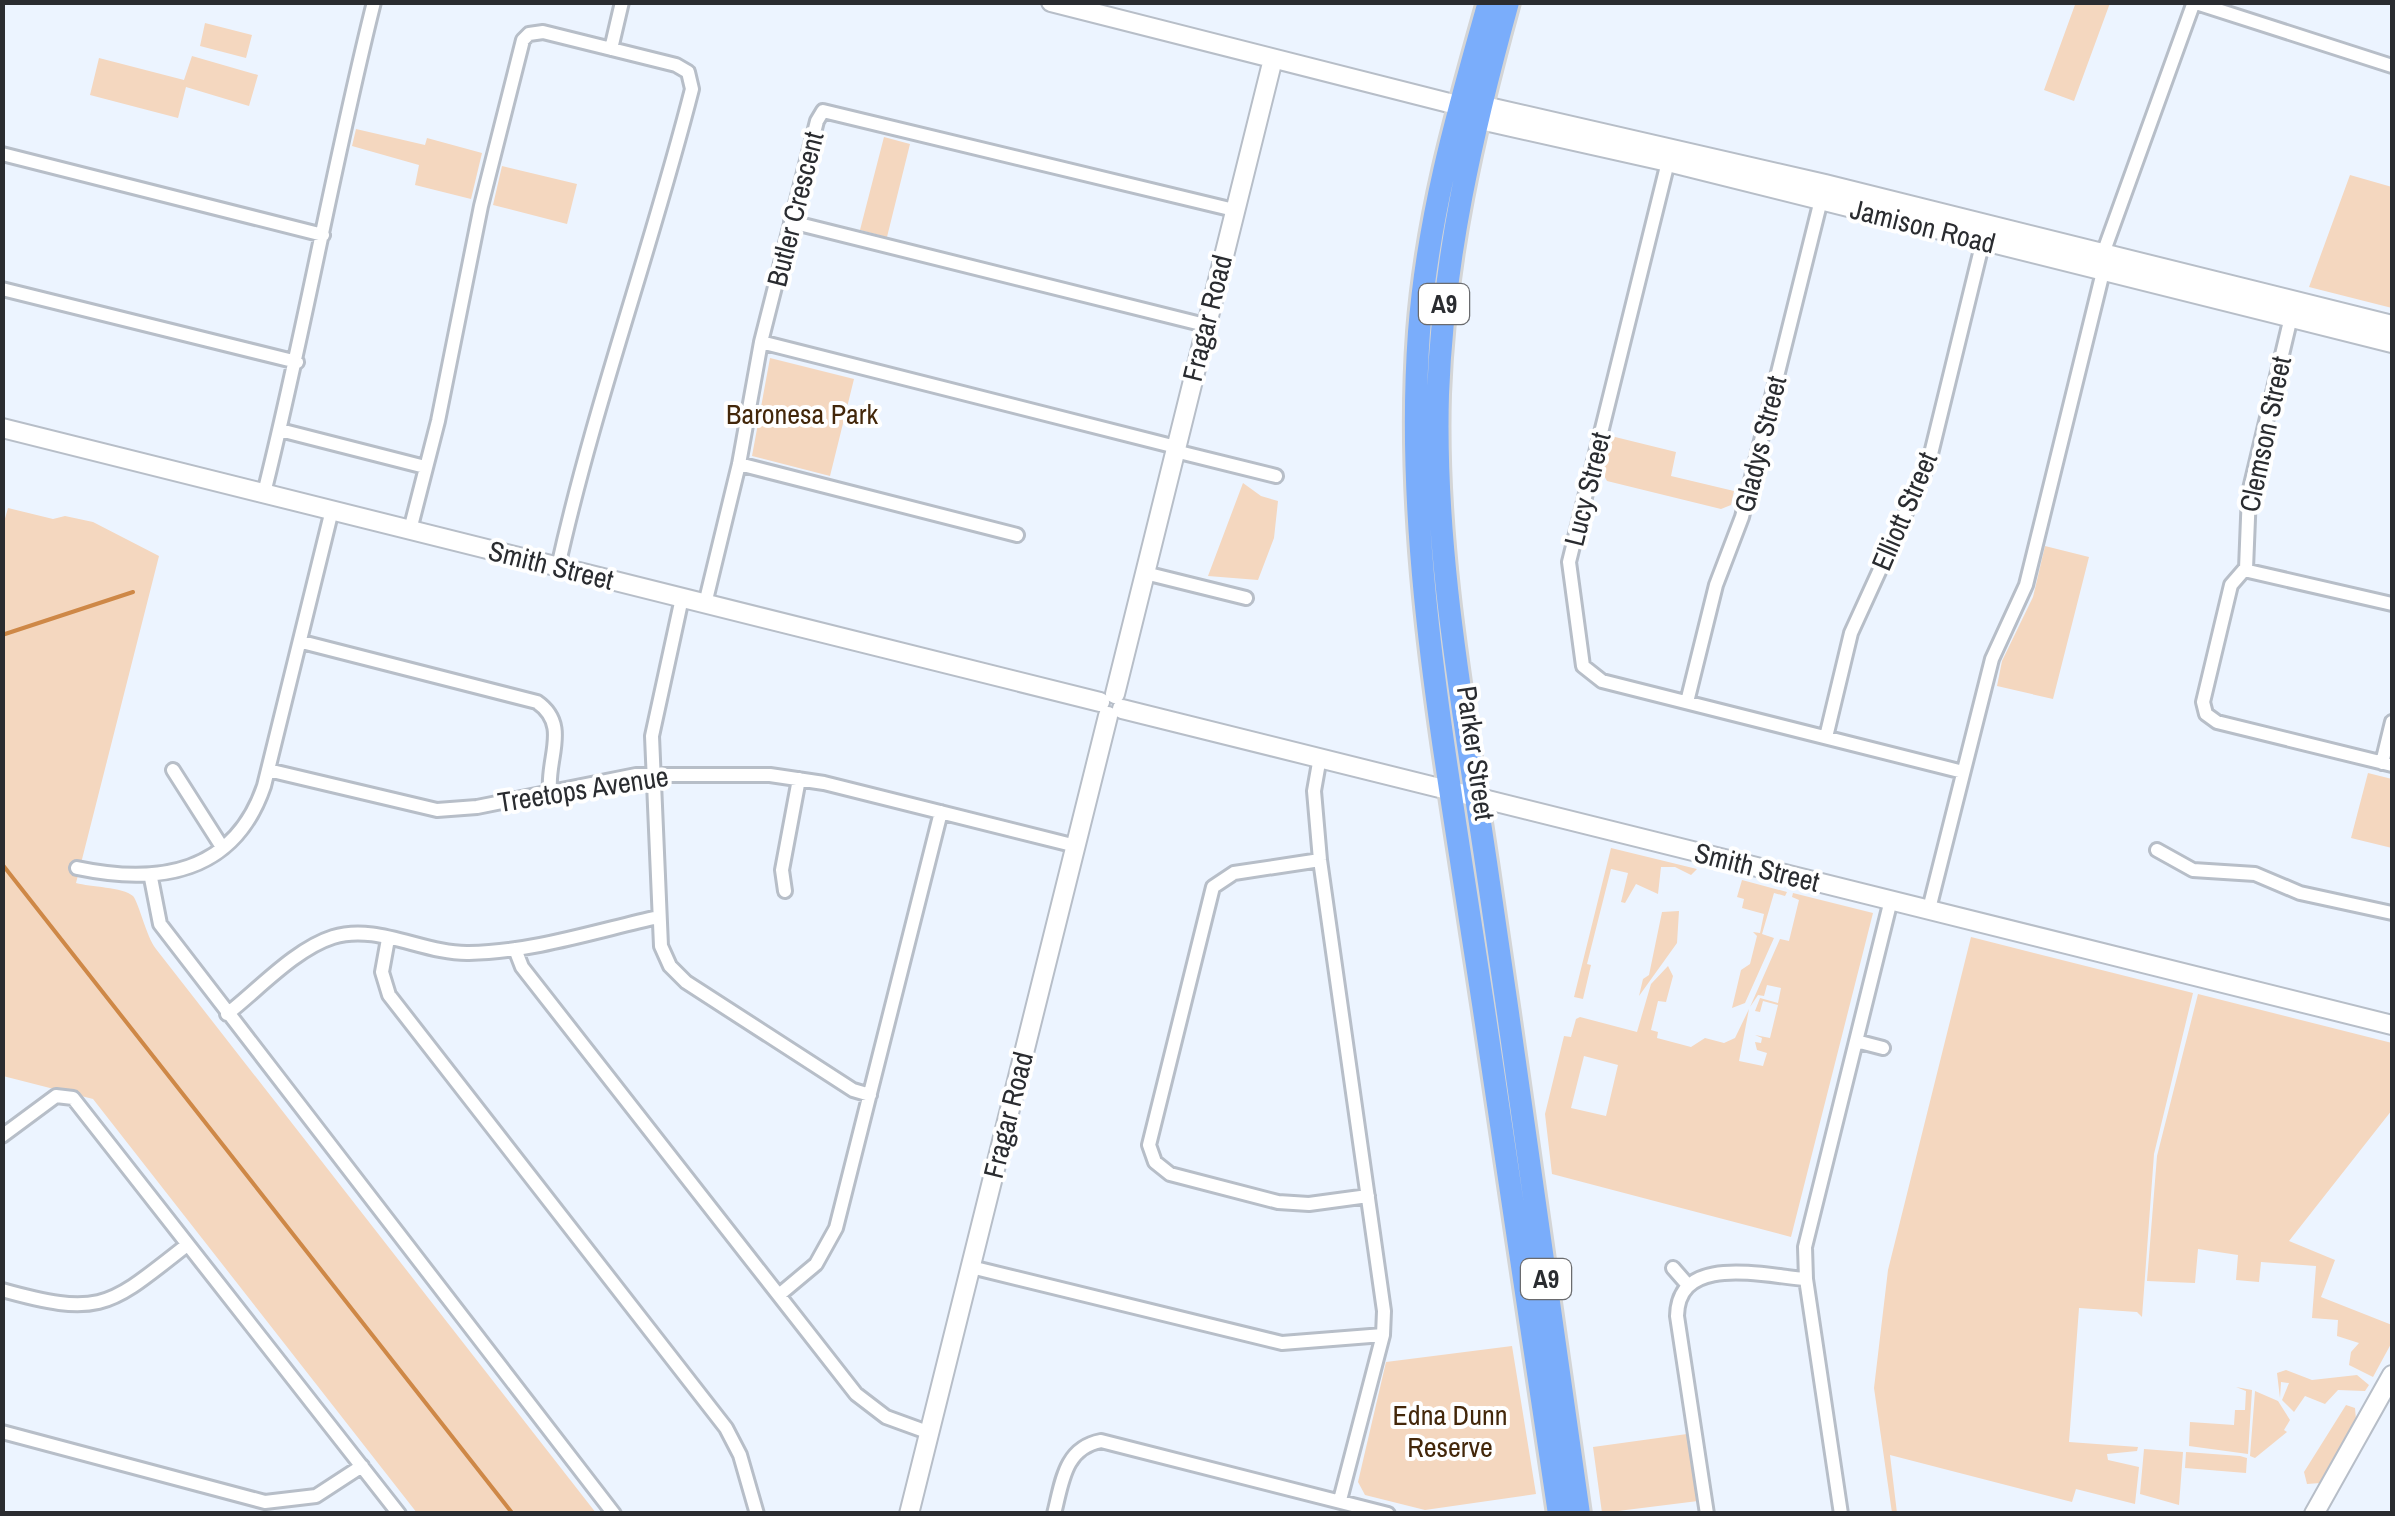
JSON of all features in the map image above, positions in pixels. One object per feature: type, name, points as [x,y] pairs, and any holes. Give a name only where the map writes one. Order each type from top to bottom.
[{"type":"highway","name":"Parker Street","points":[[1489,2],[1446,286],[1438,398],[1446,560],[1579,1514]]},
{"type":"highway","name":"Parker Street","points":[[1508,2],[1429,244],[1416,402],[1422,566],[1451,790],[1559,1514]]},
{"type":"street","points":[[264,493],[296,362],[332,173],[374,2]]},
{"type":"street","points":[[611,49],[622,2]]},
{"type":"street","name":"Jamison Road","points":[[1051,2],[1471,110],[1823,192],[2293,309],[2392,325]]},
{"type":"street","points":[[1930,909],[1994,656],[2026,586],[2104,262],[2194,2],[2392,66]]},
{"type":"street","points":[[514,24],[526,36]]},
{"type":"street","points":[[526,36],[543,32],[676,65],[691,76],[692,89],[656,233],[582,466],[558,567]]},
{"type":"street","points":[[410,530],[481,206],[526,36]]},
{"type":"street","name":"Fragar Road","points":[[909,1514],[1272,58]]},
{"type":"street","points":[[691,76],[708,72]]},
{"type":"street","name":"Butler Crescent","points":[[706,604],[739,464],[761,342],[791,222],[817,122],[830,110],[1234,210]]},
{"type":"street","points":[[2,154],[323,234]]},
{"type":"street","name":"Lucy Street","points":[[1670,156],[1569,571],[1580,659],[1588,673],[1602,681],[1963,772]]},
{"type":"street","name":"Gladys Street","points":[[1688,702],[1716,585],[1742,517],[1823,192]]},
{"type":"street","points":[[791,222],[1205,325]]},
{"type":"street","name":"Elliott Street","points":[[1826,736],[1851,634],[1929,462],[1986,232]]},
{"type":"street","points":[[2,288],[296,362]]},
{"type":"street","name":"Jamison Road","points":[[2293,309],[2392,343]]},
{"type":"street","name":"Clemson Street","points":[[2246,569],[2249,492],[2293,309]]},
{"type":"street","points":[[761,342],[1276,476]]},
{"type":"street","name":"Smith Street","points":[[2,428],[2392,1026]]},
{"type":"street","points":[[280,430],[425,466]]},
{"type":"street","points":[[739,464],[1017,535]]},
{"type":"street","points":[[77,868],[150,878],[186,869],[222,847],[248,822],[268,770],[332,510]]},
{"type":"street","points":[[2392,604],[2246,569],[2231,585],[2204,693],[2206,714],[2217,722],[2387,764],[2392,722]]},
{"type":"street","points":[[1144,573],[1246,598]]},
{"type":"street","points":[[682,598],[653,727],[661,946],[680,977],[853,1090],[870,1095]]},
{"type":"street","points":[[302,642],[537,702],[550,713],[556,728],[550,790]]},
{"type":"street","points":[[1320,757],[1314,790],[1320,860],[1382,1292],[1383,1335],[1340,1500]]},
{"type":"street","points":[[172,770],[222,847]]},
{"type":"street","name":"Treetops Avenue","points":[[268,770],[437,810],[477,807],[550,790],[652,775],[728,772],[799,779],[1076,846]]},
{"type":"street","points":[[785,891],[782,870],[799,779]]},
{"type":"street","points":[[779,1295],[816,1264],[832,1237],[941,812]]},
{"type":"street","points":[[2157,850],[2193,870],[2255,874],[2300,893],[2392,914]]},
{"type":"street","points":[[1320,860],[1230,874],[1213,887],[1149,1144],[1155,1162],[1170,1174],[1278,1202],[1309,1204],[1368,1196]]},
{"type":"street","points":[[150,878],[160,924],[614,1514]]},
{"type":"street","points":[[1840,1514],[1806,1279],[1806,1238],[1892,900]]},
{"type":"street","points":[[227,1014],[321,942],[351,933],[463,953],[516,949],[658,917]]},
{"type":"street","points":[[388,938],[382,972],[389,996],[719,1418],[740,1455],[757,1514]]},
{"type":"street","points":[[516,949],[522,967],[862,1401],[894,1421],[930,1432]]},
{"type":"street","points":[[1856,1042],[1883,1048]]},
{"type":"street","points":[[2,1136],[56,1096],[66,1094],[76,1101],[399,1514]]},
{"type":"street","points":[[2,1290],[68,1308],[100,1304],[130,1290],[187,1244]]},
{"type":"street","points":[[971,1267],[1282,1343],[1383,1335]]},
{"type":"street","points":[[1673,1268],[1687,1284]]},
{"type":"street","points":[[1687,1284],[1711,1274],[1806,1279]]},
{"type":"street","points":[[1687,1284],[1677,1316],[1707,1514]]},
{"type":"street","points":[[2314,1514],[2392,1375]]},
{"type":"street","points":[[2,1432],[265,1502],[316,1496],[362,1466]]},
{"type":"street","points":[[1054,1514],[1073,1455],[1101,1442],[1388,1514]]},
{"type":"green space","points":[[2076,2],[2110,3],[2074,101],[2044,90]]},
{"type":"green space","points":[[205,23],[252,35],[246,58],[200,46]]},
{"type":"green space","points":[[192,56],[258,75],[249,106],[186,87],[178,118],[90,95],[99,58],[184,80]]},
{"type":"green space","points":[[356,129],[425,145],[427,138],[482,153],[471,199],[415,185],[419,165],[352,146]]},
{"type":"green space","points":[[884,137],[910,144],[887,237],[860,230]]},
{"type":"green space","points":[[502,166],[577,184],[567,224],[493,205]]},
{"type":"green space","points":[[2350,175],[2392,187],[2392,308],[2309,287]]},
{"type":"green space","name":"Baronesa Park","points":[[770,358],[854,379],[830,476],[752,456]]},
{"type":"green space","points":[[1611,436],[1676,452],[1671,476],[1734,491],[1731,505],[1721,509],[1607,481],[1602,472]]},
{"type":"green space","points":[[1243,483],[1261,496],[1278,501],[1274,538],[1258,580],[1208,576]]},
{"type":"green space","points":[[8,508],[53,519],[65,516],[93,522],[159,556],[76,883],[133,896],[156,949],[596,1513],[417,1513],[93,1099],[3,1076],[2,529]]},
{"type":"green space","points":[[2045,546],[2089,557],[2053,699],[1997,686],[2002,661],[2033,597]]},
{"type":"green space","points":[[2368,773],[2392,779],[2392,848],[2351,838]]},
{"type":"green space","points":[[1611,848],[1697,869],[1691,875],[1675,867],[1661,867],[1658,894],[1636,884],[1625,903],[1621,902],[1628,873],[1611,869],[1587,964],[1591,965],[1583,999],[1574,997]]},
{"type":"green space","points":[[1742,880],[1787,892],[1785,896],[1774,893],[1762,934],[1774,938],[1745,1003],[1732,1008],[1741,970],[1750,964],[1757,936],[1753,932],[1760,933],[1764,914],[1742,908],[1744,899],[1737,897]]},
{"type":"green space","points":[[1793,893],[1873,913],[1791,1237],[1552,1174],[1545,1114],[1564,1036],[1571,1037],[1580,1017],[1637,1032],[1651,984],[1668,966],[1673,976],[1666,1002],[1658,1001],[1651,1030],[1658,1032],[1657,1038],[1691,1047],[1705,1038],[1724,1043],[1735,1038],[1749,1009],[1739,1061],[1763,1066],[1767,1053],[1757,1050],[1755,1042],[1761,1043],[1762,1038],[1755,1035],[1770,1038],[1778,1005],[1763,1001],[1760,1012],[1755,1011],[1760,998],[1778,1003],[1781,988],[1767,985],[1764,996],[1758,995],[1750,1007],[1780,939],[1789,941],[1799,900],[1792,897]],"holes":[[[1584,1056],[1618,1065],[1606,1116],[1571,1108]]]},
{"type":"green space","points":[[1679,911],[1677,943],[1639,996],[1643,979],[1649,975],[1662,912]]},
{"type":"green space","points":[[1971,937],[2193,993],[2154,1154],[2142,1317],[2137,1312],[2079,1308],[2069,1442],[2138,1447],[2137,1451],[2107,1454],[2108,1460],[2139,1467],[2135,1504],[2076,1489],[2072,1502],[1890,1455],[1897,1513],[1892,1513],[1874,1388],[1888,1270]]},
{"type":"green space","points":[[2198,994],[2392,1043],[2392,1110],[2289,1241],[2335,1260],[2321,1297],[2392,1325],[2392,1342],[2373,1377],[2349,1365],[2351,1352],[2359,1343],[2337,1336],[2338,1320],[2312,1318],[2316,1266],[2261,1262],[2259,1282],[2236,1280],[2238,1255],[2198,1249],[2195,1283],[2147,1281],[2157,1156]]},
{"type":"green space","name":"Edna Dunn Reserve","points":[[1512,1346],[1536,1494],[1425,1510],[1365,1495],[1358,1482],[1386,1362]]},
{"type":"green space","points":[[2286,1370],[2312,1380],[2357,1375],[2369,1385],[2365,1391],[2338,1390],[2325,1404],[2305,1396],[2294,1412],[2282,1400],[2289,1383],[2281,1382],[2280,1398],[2277,1373]]},
{"type":"green space","points":[[2236,1387],[2252,1390],[2248,1454],[2189,1446],[2190,1422],[2234,1425],[2235,1410],[2245,1410],[2246,1391]]},
{"type":"green space","points":[[2255,1391],[2278,1401],[2290,1420],[2284,1430],[2287,1432],[2255,1458],[2250,1456]]},
{"type":"green space","points":[[2346,1405],[2355,1408],[2356,1420],[2320,1483],[2307,1484],[2304,1472]]},
{"type":"green space","points":[[1687,1434],[1698,1501],[1602,1513],[1593,1447]]},
{"type":"green space","points":[[2144,1449],[2183,1452],[2179,1505],[2140,1494]]},
{"type":"green space","points":[[2186,1452],[2247,1458],[2246,1473],[2185,1468]]},
{"type":"waterway","points":[[2,635],[133,592]]},
{"type":"waterway","points":[[2,864],[513,1514]]}]
